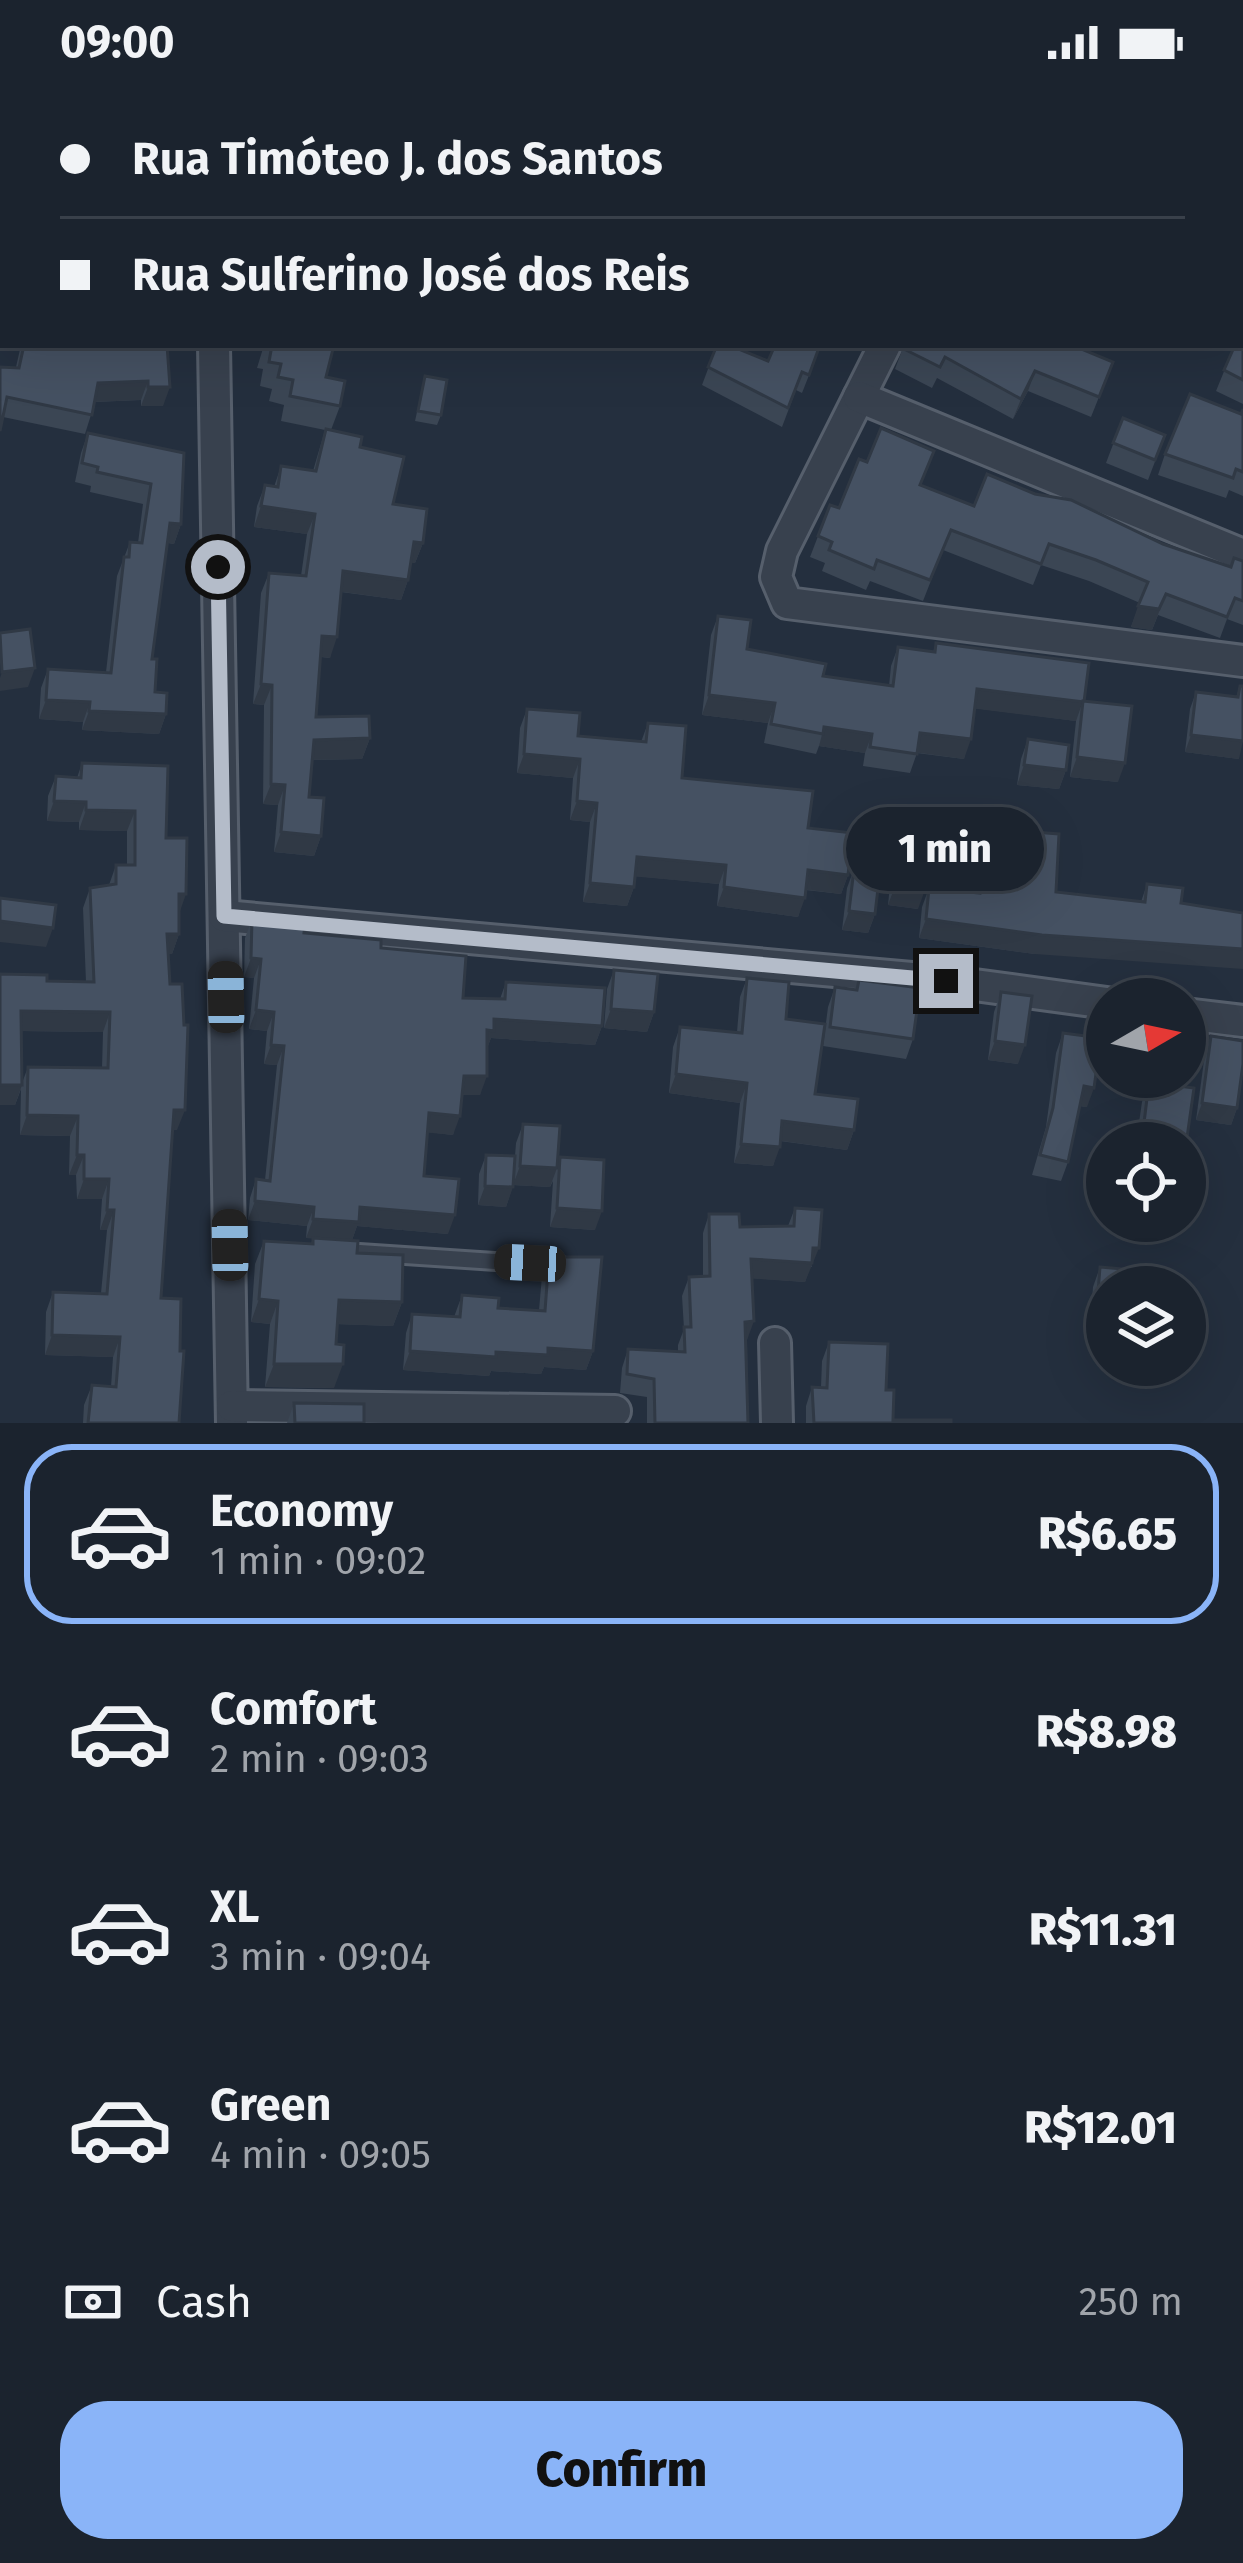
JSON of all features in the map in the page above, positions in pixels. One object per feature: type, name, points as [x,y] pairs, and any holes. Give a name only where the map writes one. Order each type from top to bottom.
[{"type":"street","points":[[214,348],[224,916],[241,1245],[232,1414],[615,1411]]},
{"type":"street","points":[[884,348],[782,551],[776,577],[787,603],[1243,661]]},
{"type":"street","points":[[859,397],[1243,555]]},
{"type":"street","points":[[224,916],[946,981],[1086,1000]]},
{"type":"street","points":[[1206,1016],[1243,1022]]},
{"type":"street","points":[[775,1342],[777,1423]]},
{"type":"lane","points":[[321,1250],[573,1266]]},
{"type":"building","points":[[23,348],[167,348],[170,387],[148,387],[148,381],[98,383],[92,415],[7,397],[0,431],[0,367],[19,368]]},
{"type":"building","points":[[271,348],[333,348],[326,377],[345,381],[340,406],[290,396],[293,380],[278,377],[281,364],[269,362]]},
{"type":"building","points":[[716,348],[736,348],[768,361],[774,348],[819,348],[809,375],[802,372],[788,408],[708,367]]},
{"type":"building","points":[[902,348],[1079,348],[1113,362],[1099,397],[1035,371],[1021,399],[945,357],[940,367]]},
{"type":"building","points":[[1234,348],[1243,348],[1243,380],[1224,370]]},
{"type":"building","points":[[425,376],[447,380],[441,415],[418,411]]},
{"type":"building","points":[[1190,394],[1241,414],[1243,409],[1243,472],[1236,469],[1233,478],[1165,454]]},
{"type":"building","points":[[1123,418],[1165,435],[1155,460],[1113,443]]},
{"type":"building","points":[[881,428],[934,451],[920,485],[974,506],[987,474],[1035,494],[1071,500],[1163,544],[1231,567],[1234,558],[1243,561],[1243,601],[1235,598],[1227,617],[1166,594],[1159,609],[1138,606],[1148,582],[1096,560],[1049,544],[1041,564],[951,530],[930,580],[877,560],[874,569],[829,550],[832,542],[818,536],[830,505],[839,508],[859,459],[867,462]]},
{"type":"building","points":[[326,429],[362,437],[360,447],[404,457],[393,504],[427,509],[423,543],[414,542],[408,580],[343,571],[337,637],[322,636],[316,717],[369,716],[370,738],[314,740],[309,797],[324,798],[321,836],[281,832],[285,785],[271,784],[272,685],[261,684],[269,573],[306,576],[315,514],[261,506],[265,485],[278,487],[281,466],[316,471]]},
{"type":"building","points":[[88,433],[184,453],[181,524],[170,523],[152,659],[157,659],[155,692],[167,693],[166,714],[89,711],[90,702],[46,700],[48,669],[111,673],[124,557],[129,557],[130,542],[142,543],[151,484],[97,472],[98,467],[82,463]]},
{"type":"building","points":[[718,616],[751,620],[747,649],[826,664],[823,676],[893,686],[898,647],[935,652],[936,643],[1089,663],[1084,702],[977,689],[971,739],[920,733],[917,754],[870,747],[872,734],[824,727],[823,734],[771,724],[775,703],[709,695]]},
{"type":"building","points":[[30,629],[35,668],[2,672],[0,633]]},
{"type":"building","points":[[1240,686],[1243,741],[1191,735],[1196,692],[1238,697]]},
{"type":"building","points":[[1083,701],[1132,706],[1125,763],[1077,757]]},
{"type":"building","points":[[527,709],[580,713],[578,736],[646,742],[648,723],[686,726],[682,778],[813,791],[808,828],[853,833],[848,875],[808,870],[805,898],[724,887],[726,865],[637,857],[634,887],[590,883],[597,803],[577,801],[580,759],[524,754]]},
{"type":"building","points":[[1028,739],[1069,745],[1066,770],[1024,765]]},
{"type":"building","points":[[82,763],[168,766],[166,838],[187,838],[186,894],[179,894],[179,934],[167,934],[170,984],[182,984],[184,1025],[188,1025],[185,1110],[174,1110],[161,1298],[181,1299],[180,1351],[184,1351],[179,1423],[88,1423],[92,1385],[116,1387],[120,1337],[52,1335],[53,1292],[107,1294],[114,1210],[107,1210],[109,1179],[84,1179],[84,1155],[77,1155],[78,1116],[27,1115],[28,1067],[108,1068],[110,1012],[21,1011],[22,1085],[0,1085],[0,974],[94,982],[90,888],[116,884],[116,865],[135,865],[135,811],[86,810],[86,802],[54,801],[56,776],[81,778]]},
{"type":"building","points":[[1034,832],[1059,834],[1056,892],[1145,902],[1147,884],[1183,888],[1181,903],[1243,913],[1243,949],[1042,935],[926,919],[929,888],[980,893],[981,882],[993,883],[994,872],[1027,877]]},
{"type":"building","points":[[900,836],[931,840],[925,890],[895,886]]},
{"type":"building","points":[[854,869],[880,872],[875,914],[849,911]]},
{"type":"building","points":[[0,898],[56,905],[53,928],[0,921]]},
{"type":"building","points":[[252,919],[305,923],[304,933],[381,940],[381,948],[466,956],[463,998],[505,999],[506,982],[605,988],[602,1026],[494,1019],[494,1031],[487,1030],[487,1076],[464,1076],[460,1116],[429,1113],[424,1176],[459,1179],[455,1215],[360,1207],[359,1222],[313,1219],[314,1207],[255,1201],[256,1179],[270,1181],[284,1046],[271,1045],[274,1012],[256,1010],[261,959],[251,958]]},
{"type":"building","points":[[614,970],[658,974],[654,1012],[611,1009]]},
{"type":"building","points":[[747,978],[789,982],[786,1019],[825,1024],[815,1094],[858,1099],[854,1130],[782,1121],[780,1147],[741,1144],[747,1083],[676,1074],[680,1027],[742,1033]]},
{"type":"building","points":[[859,980],[920,988],[913,1039],[830,1027],[835,987],[857,990]]},
{"type":"building","points":[[1001,992],[1032,996],[1025,1045],[995,1041]]},
{"type":"building","points":[[1063,1033],[1086,1036],[1086,1086],[1068,1162],[1040,1155],[1053,1108]]},
{"type":"building","points":[[1211,1036],[1243,1041],[1237,1108],[1202,1103]]},
{"type":"building","points":[[1147,1098],[1193,1098],[1189,1122],[1144,1122]]},
{"type":"building","points":[[523,1124],[560,1126],[557,1168],[520,1166]]},
{"type":"building","points":[[486,1155],[515,1156],[513,1187],[485,1186]]},
{"type":"building","points":[[560,1157],[604,1160],[602,1211],[557,1208]]},
{"type":"building","points":[[795,1208],[822,1210],[819,1248],[813,1248],[812,1263],[751,1259],[754,1321],[745,1322],[748,1423],[655,1423],[654,1379],[627,1374],[628,1349],[685,1352],[684,1327],[691,1327],[689,1277],[710,1276],[709,1214],[739,1214],[740,1227],[794,1226]]},
{"type":"building","points":[[313,1238],[358,1241],[357,1253],[403,1255],[402,1302],[339,1300],[336,1344],[344,1345],[343,1364],[274,1364],[278,1301],[259,1299],[264,1241],[313,1244]]},
{"type":"building","points":[[549,1257],[602,1257],[593,1351],[548,1348],[548,1355],[496,1352],[496,1357],[410,1351],[412,1314],[460,1317],[462,1295],[499,1298],[498,1308],[545,1311]]},
{"type":"building","points":[[829,1342],[888,1344],[886,1390],[894,1390],[893,1420],[951,1423],[814,1423],[812,1387],[827,1388]]},
{"type":"building","points":[[294,1403],[364,1404],[364,1423],[295,1423]]},
{"type":"route","points":[[218,567],[224,916],[946,981]]}]
